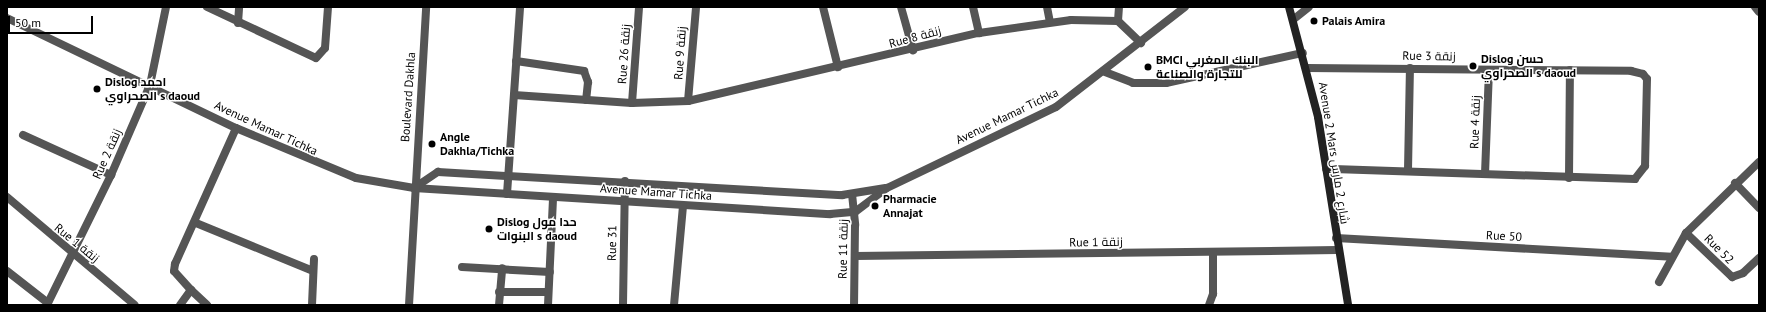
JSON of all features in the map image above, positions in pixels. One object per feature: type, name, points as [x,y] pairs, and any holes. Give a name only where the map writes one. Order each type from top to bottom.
[{"type":"street","name":"Rue 2 زنقة","points":[[7,271],[48,304],[73,256],[111,175],[150,85],[166,7]]},
{"type":"street","points":[[207,7],[238,23],[316,58],[325,48],[328,7]]},
{"type":"street","points":[[238,23],[239,7]]},
{"type":"street","name":"Boulevard Dakhla","points":[[409,305],[414,188],[426,7]]},
{"type":"street","points":[[507,194],[520,7]]},
{"type":"street","name":"Rue 26 زنقة","points":[[632,103],[639,7]]},
{"type":"street","name":"Rue 9 زنقة","points":[[688,101],[696,7]]},
{"type":"street","points":[[823,7],[838,67]]},
{"type":"street","points":[[901,7],[913,50]]},
{"type":"street","points":[[973,7],[979,33]]},
{"type":"street","points":[[1047,7],[1050,22]]},
{"type":"street","points":[[1119,7],[1118,21],[1142,43]]},
{"type":"street","name":"Avenue Mamar Tichka","points":[[7,18],[150,85],[236,128],[325,168],[356,178],[414,188],[830,214],[855,212],[887,188],[1034,118],[1105,72],[1186,7]]},
{"type":"street","name":"Avenue 2 Mars شارع 2 مارس","points":[[1289,7],[1294,19],[1307,68],[1326,169],[1337,250],[1348,305]]},
{"type":"street","points":[[1294,19],[1309,7]]},
{"type":"street","points":[[1755,7],[1759,12]]},
{"type":"street","name":"Rue 8 زنقة","points":[[514,95],[632,103],[688,101],[913,50],[979,33],[1050,22],[1118,21]]},
{"type":"street","points":[[1105,72],[1133,83],[1166,83],[1303,53]]},
{"type":"street","points":[[516,61],[584,71],[588,82],[586,100]]},
{"type":"street","name":"Rue 3 زنقة","points":[[1307,68],[1631,71],[1646,76],[1646,161],[1642,175],[1630,180],[1569,178]]},
{"type":"street","points":[[1408,170],[1410,68]]},
{"type":"street","name":"Rue 4 زنقة","points":[[1485,174],[1489,70]]},
{"type":"street","points":[[1326,169],[1408,170],[1569,178],[1570,70]]},
{"type":"street","points":[[207,305],[191,290],[174,268],[196,223],[236,128]]},
{"type":"street","points":[[23,134],[111,175]]},
{"type":"street","points":[[1659,282],[1671,257],[1686,233],[1759,162]]},
{"type":"street","name":"Avenue Mamar Tichka","points":[[414,188],[438,172],[852,194],[887,188]]},
{"type":"street","name":"Rue 31","points":[[622,305],[625,181]]},
{"type":"street","points":[[1735,184],[1759,208]]},
{"type":"street","name":"Rue 11 زنقة","points":[[852,194],[855,212],[854,305]]},
{"type":"street","name":"Rue 1 زنقة","points":[[7,197],[73,256],[135,305]]},
{"type":"street","points":[[548,305],[553,197]]},
{"type":"street","points":[[674,305],[683,206]]},
{"type":"street","points":[[196,223],[313,271]]},
{"type":"street","name":"Rue 52","points":[[1686,233],[1726,273],[1737,276],[1759,258]]},
{"type":"street","name":"Rue 50","points":[[1336,238],[1671,257]]},
{"type":"street","name":"Rue 1 زنقة","points":[[855,256],[1213,253],[1337,250]]},
{"type":"street","points":[[1209,305],[1213,294],[1213,253]]},
{"type":"street","points":[[312,305],[314,259]]},
{"type":"street","points":[[462,267],[502,268],[550,272]]},
{"type":"street","points":[[499,305],[502,268]]},
{"type":"street","points":[[180,305],[191,290]]},
{"type":"street","points":[[499,292],[548,292]]},
{"type":"place","name":"Palais Amira","points":[[1314,21]]},
{"type":"place","name":"Dislog حسن الصحراوي s daoud","points":[[1473,66]]},
{"type":"place","name":"BMCI البنك المغربي للتجارة والصناعة","points":[[1148,67]]},
{"type":"place","name":"Dislog احمد الصحراوي s daoud","points":[[97,89]]},
{"type":"place","name":"Angle Dakhla/Tichka","points":[[432,144]]},
{"type":"place","name":"Pharmacie Annajat","points":[[875,206]]},
{"type":"place","name":"Dislog حدا مول البنوات s daoud","points":[[489,229]]}]
